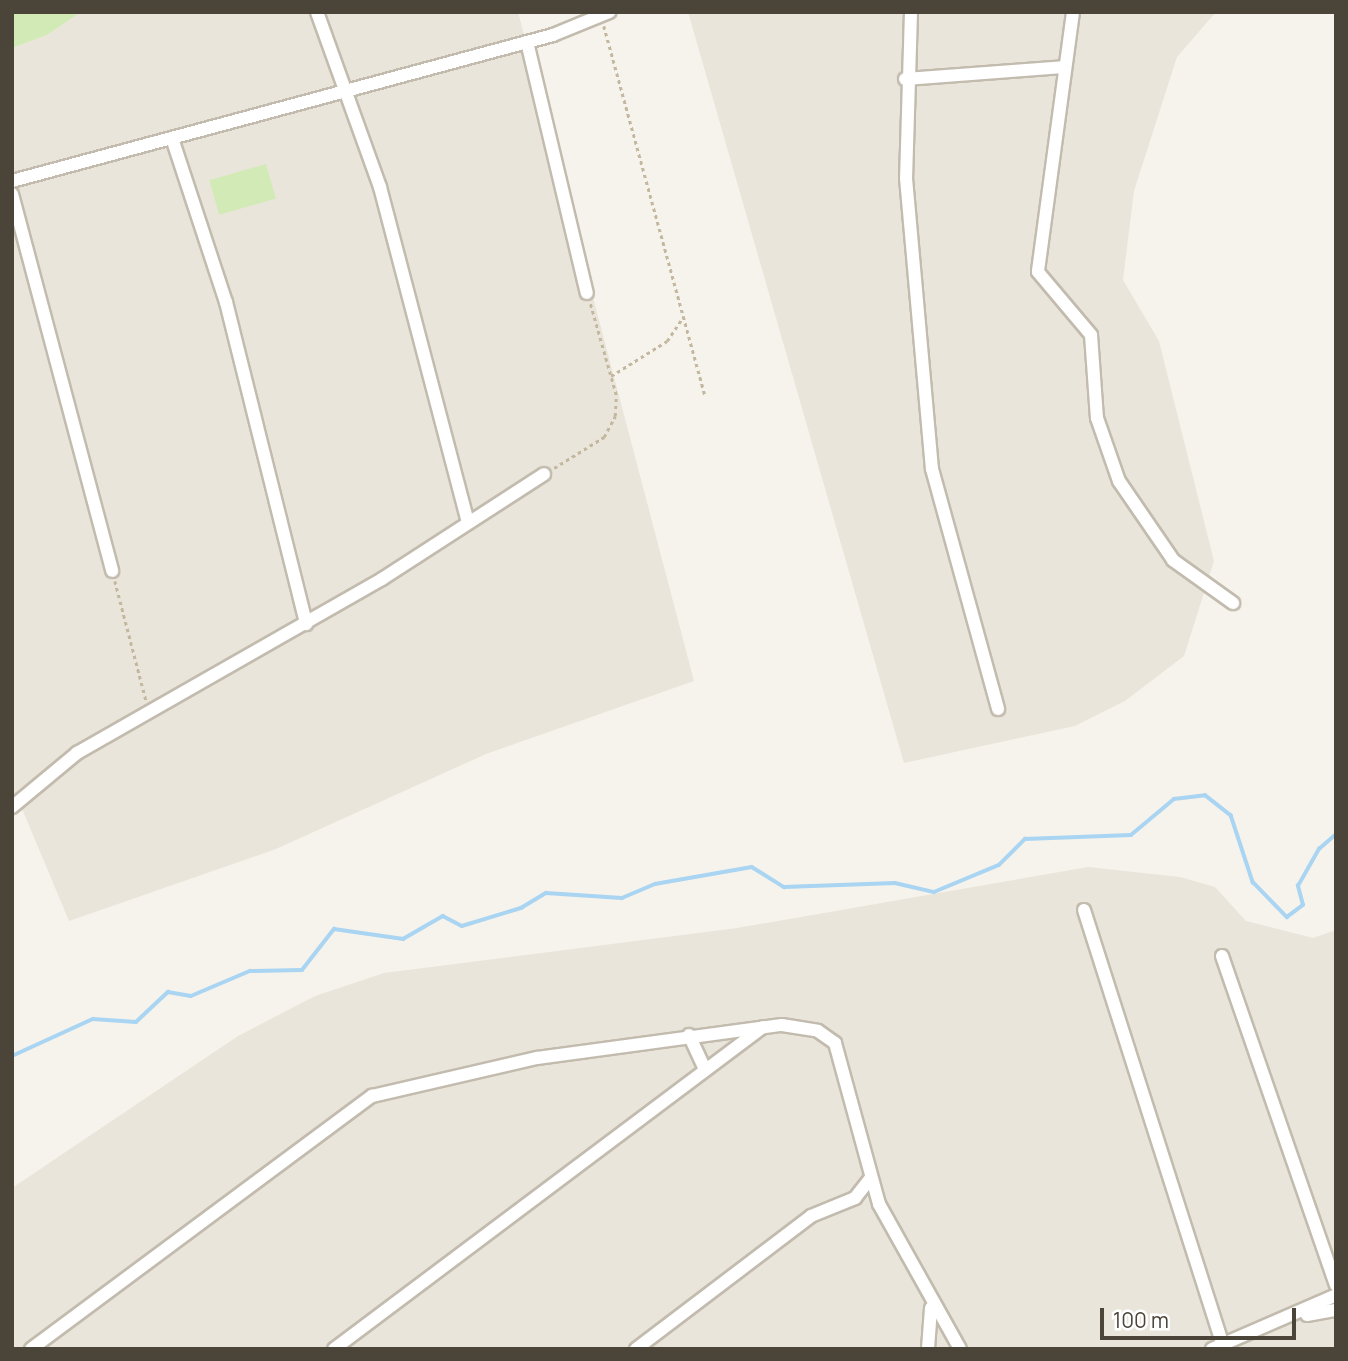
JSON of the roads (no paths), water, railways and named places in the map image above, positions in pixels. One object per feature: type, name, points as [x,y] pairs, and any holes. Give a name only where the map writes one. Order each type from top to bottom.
[{"type":"street","points":[[317,12],[347,88],[468,523]]},
{"type":"street","points":[[911,12],[905,79],[905,178],[933,469],[998,709]]},
{"type":"street","points":[[1073,12],[1038,272],[1091,335],[1097,418],[1119,481],[1173,560],[1233,603]]},
{"type":"street","points":[[12,181],[347,88],[527,42],[605,14]]},
{"type":"street","points":[[527,42],[587,293]]},
{"type":"street","points":[[905,79],[1064,67]]},
{"type":"street","points":[[172,138],[226,302],[306,624]]},
{"type":"street","points":[[12,194],[112,571]]},
{"type":"street","points":[[12,807],[77,753],[306,624],[544,474]]},
{"type":"street","points":[[1084,910],[1220,1347],[1296,1317],[1336,1296]]},
{"type":"street","points":[[1222,957],[1336,1285]]},
{"type":"street","points":[[334,1349],[763,1027]]},
{"type":"street","points":[[31,1349],[320,1128],[372,1096],[537,1058],[689,1035],[763,1027],[818,1031],[835,1043],[879,1204],[931,1302],[960,1349]]},
{"type":"street","points":[[689,1035],[705,1069]]},
{"type":"street","points":[[636,1349],[811,1216],[855,1198],[870,1179]]},
{"type":"street","points":[[855,1198],[879,1204]]},
{"type":"street","points":[[928,1349],[931,1302]]},
{"type":"street","points":[[1296,1317],[1336,1310]]},
{"type":"waterway","points":[[12,1056],[93,1019],[136,1022],[168,992],[191,996],[250,971],[302,970],[334,929],[403,939],[443,916],[462,926],[521,908],[546,893],[622,898],[655,884],[752,867],[784,887],[895,883],[934,892],[999,865],[1025,839],[1131,835],[1174,799],[1205,795],[1231,815],[1253,882],[1287,917],[1303,905],[1298,886],[1319,849],[1336,834]]}]
